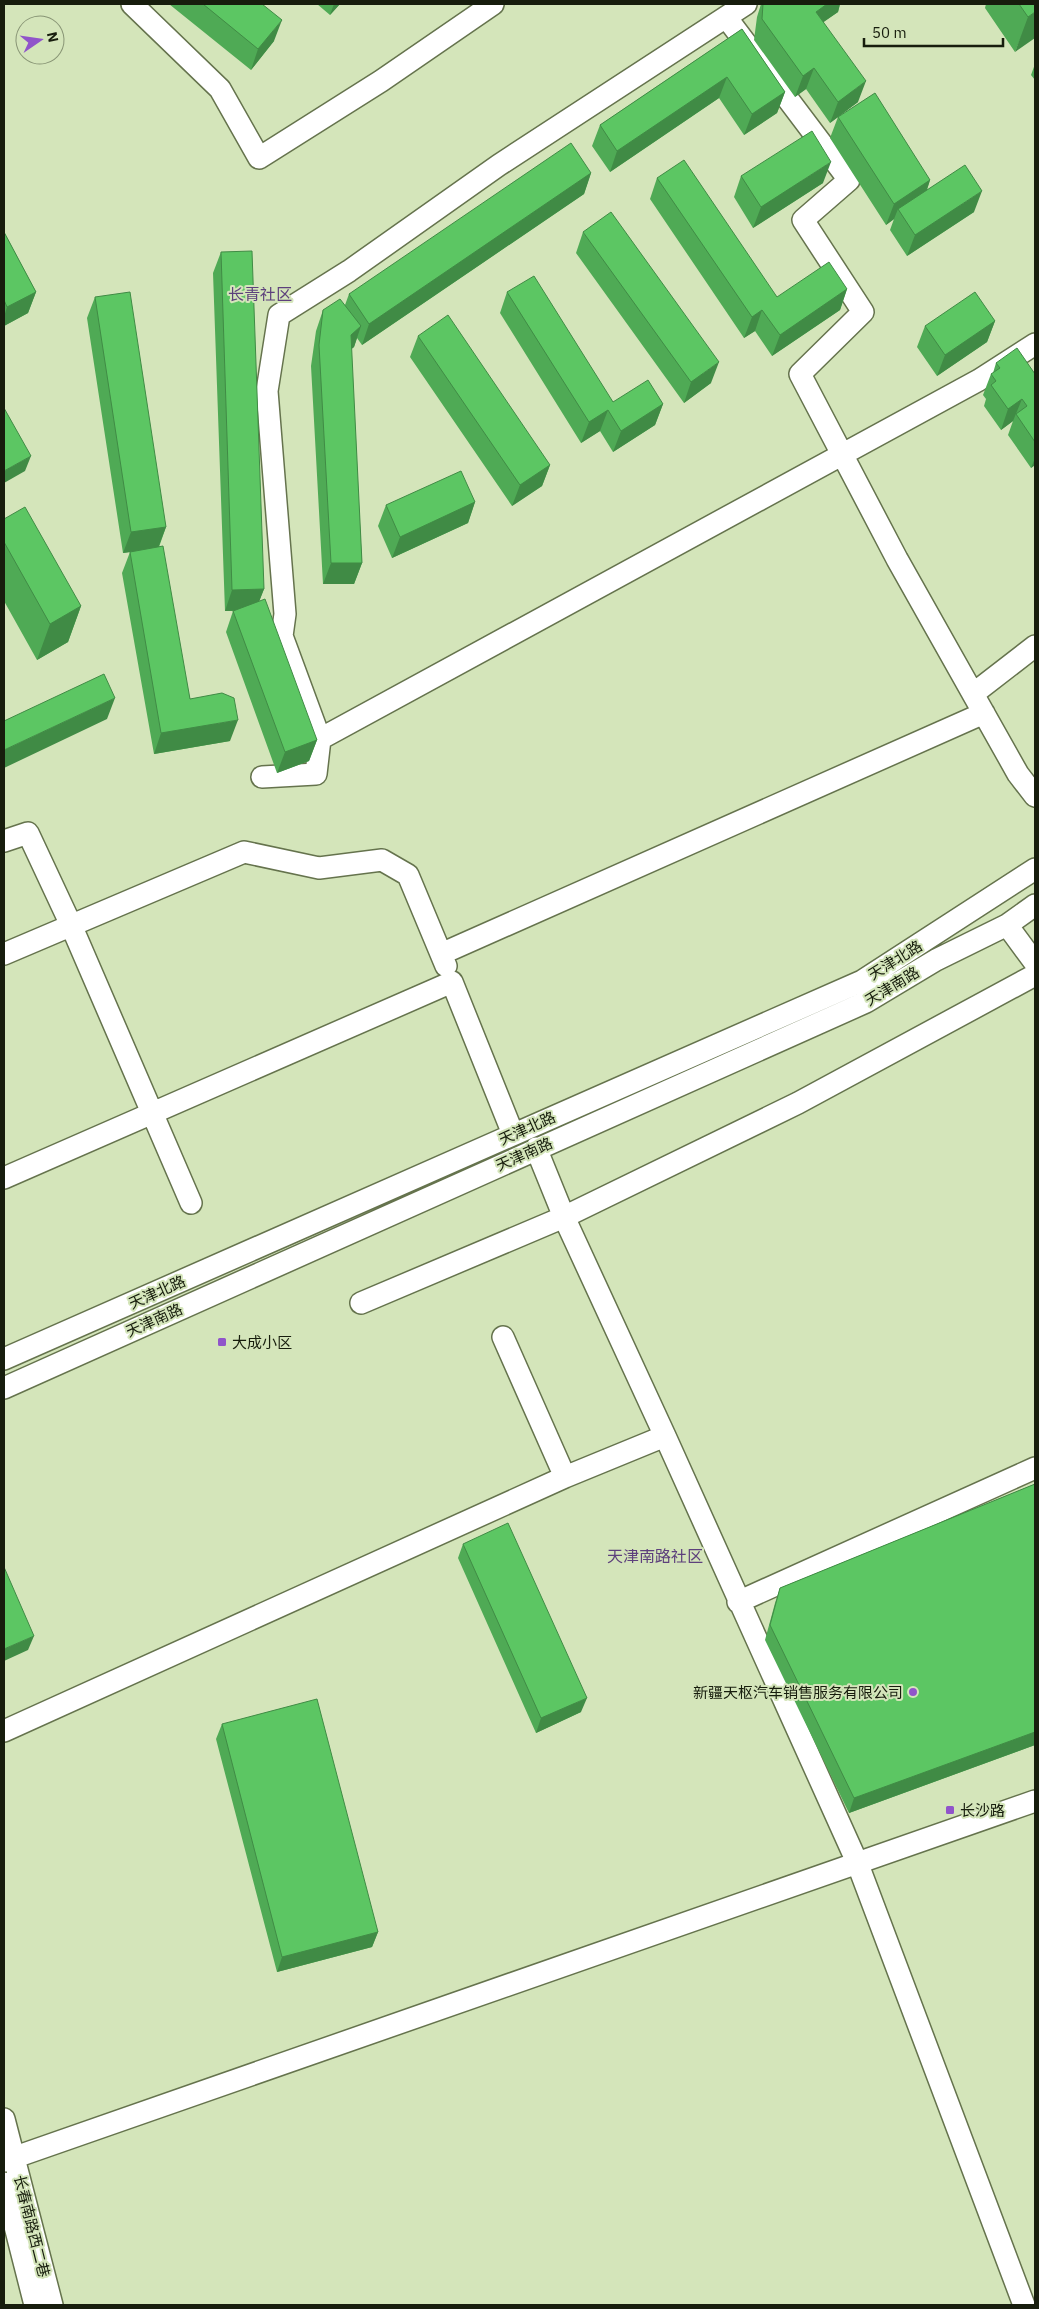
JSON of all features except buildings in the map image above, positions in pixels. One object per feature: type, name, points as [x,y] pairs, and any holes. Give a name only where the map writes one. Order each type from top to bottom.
[{"type":"street","points":[[132,4],[220,89],[259,158],[381,81],[494,4]]},
{"type":"street","points":[[262,777],[316,774],[320,739],[282,636],[285,614],[267,391],[279,315],[349,271],[499,165],[746,4]]},
{"type":"street","points":[[726,18],[848,180],[803,220],[863,312],[800,374],[897,559],[1018,774],[1035,796]]},
{"type":"street","points":[[320,739],[979,380],[1035,344]]},
{"type":"street","points":[[973,694],[1035,646]]},
{"type":"street","points":[[440,954],[984,713]]},
{"type":"street","points":[[4,841],[28,833],[71,924],[192,1203]]},
{"type":"street","points":[[4,954],[244,852],[319,868],[382,860],[408,876],[513,1134]]},
{"type":"street","name":"天津北路","points":[[8,1357],[862,981],[1035,869]]},
{"type":"street","name":"天津南路","points":[[4,1388],[536,1148],[866,1002],[936,960],[1007,925],[1035,905]]},
{"type":"street","points":[[1007,925],[1035,963]]},
{"type":"street","points":[[361,1303],[564,1218],[798,1103],[1035,975]]},
{"type":"street","points":[[4,1178],[452,982]]},
{"type":"street","points":[[536,1148],[564,1218],[665,1436],[738,1602],[857,1862],[1027,2298]]},
{"type":"street","points":[[503,1337],[565,1477]]},
{"type":"street","points":[[8,1357],[25,1379]]},
{"type":"street","points":[[4,1731],[565,1477],[665,1436]]},
{"type":"street","points":[[738,1602],[1035,1468]]},
{"type":"street","points":[[9,2159],[1035,1801]]},
{"type":"street","name":"长春南路西二巷","points":[[4,2119],[9,2159],[52,2305]]},
{"type":"street","name":"长春南路西二巷","points":[[4,2183],[35,2305]]},
{"type":"place","name":"大成小区","points":[[222,1342]]},
{"type":"place","name":"新疆天枢汽车销售服务有限公司","points":[[913,1692]]},
{"type":"place","name":"长沙路","points":[[950,1810]]},
{"type":"district","name":"长青社区","points":[[260,294]]},
{"type":"district","name":"天津南路社区","points":[[655,1556]]}]
